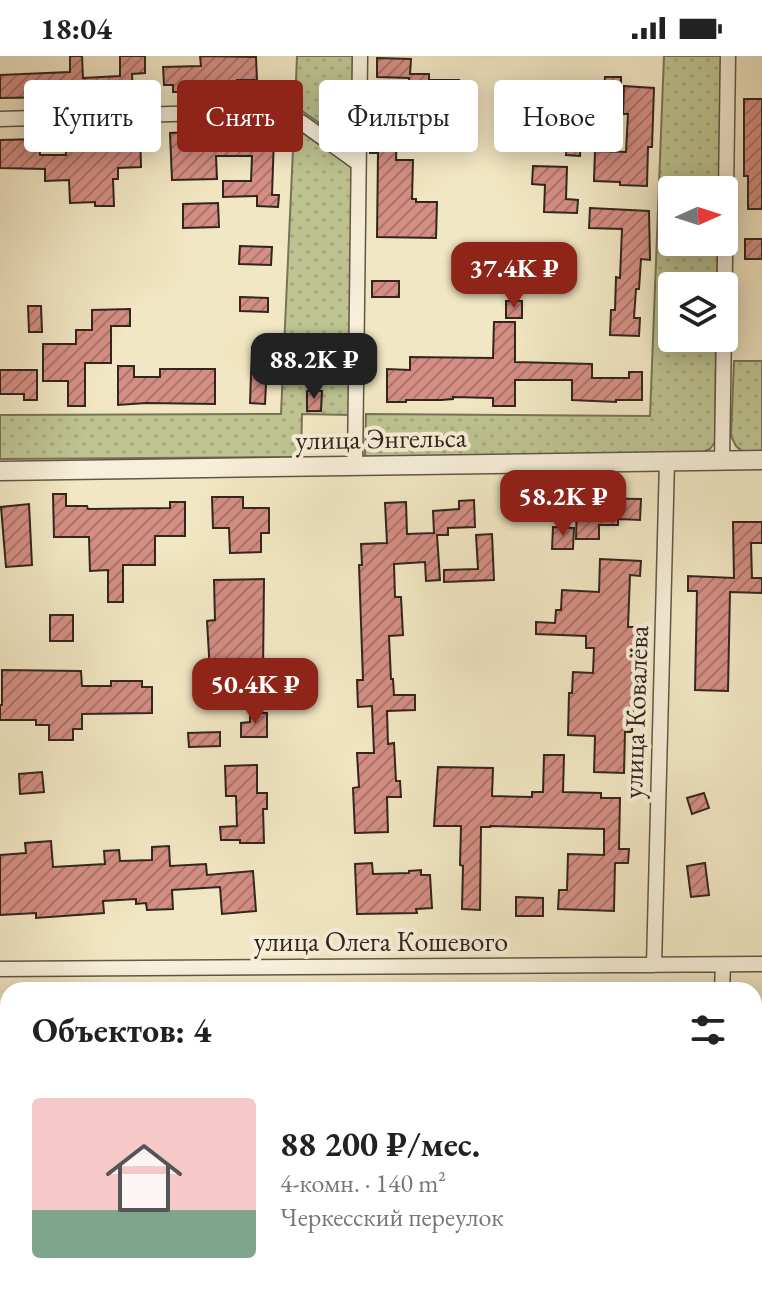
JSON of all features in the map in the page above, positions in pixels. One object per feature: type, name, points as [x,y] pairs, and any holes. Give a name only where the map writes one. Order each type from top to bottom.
[{"type":"street","points":[[355,466],[360,56]]},
{"type":"street","points":[[722,461],[728,56]]},
{"type":"street","points":[[0,119],[272,111],[301,122],[358,163]]},
{"type":"street","name":"улица Энгельса","points":[[0,471],[762,460]]},
{"type":"street","name":"улица Ковалёва","points":[[654,965],[667,461]]},
{"type":"street","name":"улица Олега Кошевого","points":[[0,969],[762,964]]},
{"type":"street","points":[[722,982],[723,965]]},
{"type":"green space","points":[[297,56],[353,56],[353,80],[319,80],[319,123],[303,112],[303,80],[296,80]]},
{"type":"green space","points":[[664,56],[721,56],[719,176],[659,176]]},
{"type":"green space","points":[[303,133],[319,144],[319,152],[330,152],[352,167],[349,415],[302,414],[301,457],[0,459],[0,415],[281,414],[293,152],[303,152]]},
{"type":"green space","points":[[658,210],[658,256],[718,256],[717,272],[658,272],[658,352],[716,352],[715,442],[710,449],[703,452],[365,457],[366,414],[650,416]]},
{"type":"green space","points":[[734,361],[762,361],[762,452],[743,452],[731,436]]},
{"type":"building","points":[[70,56],[82,56],[83,78],[120,76],[120,56],[145,56],[145,73],[132,74],[132,80],[24,80],[24,98],[0,98],[0,75],[70,72]]},
{"type":"building","points":[[200,56],[256,57],[257,80],[177,80],[177,92],[173,92],[173,85],[164,85],[163,67],[201,66]]},
{"type":"building","points":[[377,58],[411,59],[410,74],[429,74],[429,80],[409,80],[377,77]]},
{"type":"building","points":[[605,77],[621,77],[621,80],[605,80]]},
{"type":"building","points":[[624,86],[654,88],[647,186],[594,181],[595,152],[626,152],[628,114],[623,114]]},
{"type":"building","points":[[744,99],[762,99],[762,209],[748,209],[748,176],[744,176]]},
{"type":"building","points":[[170,133],[177,133],[177,152],[273,152],[272,195],[279,195],[278,207],[257,206],[257,196],[223,197],[223,181],[251,181],[252,156],[216,156],[217,179],[172,180]]},
{"type":"building","points":[[24,139],[24,152],[66,155],[66,152],[141,152],[141,167],[118,168],[118,179],[113,179],[114,206],[95,206],[95,202],[70,203],[69,180],[45,181],[45,169],[0,168],[0,140]]},
{"type":"building","points":[[396,152],[396,160],[413,160],[412,199],[416,202],[437,202],[436,238],[377,237],[378,153],[370,153]]},
{"type":"building","points":[[566,152],[580,152],[580,156],[566,155]]},
{"type":"building","points":[[533,166],[567,167],[566,199],[578,200],[577,213],[544,212],[545,185],[532,184]]},
{"type":"building","points":[[218,203],[219,227],[183,228],[183,204]]},
{"type":"building","points":[[590,208],[649,211],[650,260],[641,259],[639,289],[636,289],[634,318],[640,318],[639,336],[610,335],[611,310],[615,310],[616,277],[620,278],[622,229],[589,228]]},
{"type":"building","points":[[745,239],[762,239],[762,259],[745,259]]},
{"type":"building","points":[[240,246],[272,247],[271,265],[239,264]]},
{"type":"building","points":[[372,281],[399,281],[399,297],[372,297]]},
{"type":"building","points":[[240,297],[268,298],[268,312],[240,311]]},
{"type":"building","points":[[506,301],[522,301],[522,318],[506,318]]},
{"type":"building","points":[[28,306],[41,306],[42,332],[29,332]]},
{"type":"building","points":[[130,309],[130,326],[111,326],[111,363],[85,363],[85,406],[68,406],[68,381],[43,381],[43,344],[76,344],[76,330],[92,330],[92,310]]},
{"type":"building","points":[[494,322],[515,322],[515,362],[592,364],[592,378],[629,378],[629,372],[642,372],[642,400],[572,400],[572,380],[515,380],[515,406],[493,406],[493,398],[453,397],[387,402],[387,369],[410,370],[410,357],[493,358]]},
{"type":"building","points":[[252,347],[270,348],[265,404],[250,403]]},
{"type":"building","points":[[118,366],[134,366],[134,377],[160,377],[160,369],[215,369],[215,404],[118,405]]},
{"type":"building","points":[[0,370],[37,370],[37,400],[24,400],[24,394],[0,394]]},
{"type":"building","points":[[307,391],[322,391],[321,411],[307,411]]},
{"type":"building","points":[[53,494],[66,494],[66,506],[87,506],[88,509],[170,508],[170,502],[185,502],[185,536],[155,536],[155,565],[123,565],[123,602],[108,602],[108,570],[90,571],[89,537],[54,537]]},
{"type":"building","points":[[212,497],[243,497],[243,508],[269,508],[269,533],[261,533],[261,552],[230,553],[229,528],[213,528]]},
{"type":"building","points":[[577,498],[641,499],[640,520],[618,519],[618,525],[599,525],[599,539],[576,539]]},
{"type":"building","points":[[474,500],[475,527],[448,528],[448,535],[437,535],[440,580],[426,581],[425,562],[394,564],[395,597],[401,597],[403,635],[389,636],[391,679],[394,695],[415,695],[415,710],[387,711],[388,744],[394,743],[396,781],[400,781],[401,797],[387,797],[388,832],[355,833],[353,788],[359,787],[357,753],[374,753],[372,706],[358,707],[357,680],[363,680],[361,544],[387,543],[385,503],[406,502],[407,534],[434,533],[433,511],[459,509],[459,501]]},
{"type":"building","points":[[29,504],[32,565],[6,567],[1,507]]},
{"type":"building","points":[[733,522],[762,522],[762,543],[751,543],[752,578],[762,578],[762,593],[730,592],[728,691],[695,690],[697,591],[688,591],[688,576],[734,578]]},
{"type":"building","points":[[553,527],[574,528],[573,549],[552,549]]},
{"type":"building","points":[[492,534],[494,580],[444,582],[444,570],[478,569],[476,535]]},
{"type":"building","points":[[600,559],[641,561],[640,576],[630,575],[628,627],[635,627],[635,661],[632,732],[625,732],[624,773],[594,772],[595,736],[568,735],[573,672],[593,673],[594,648],[586,648],[586,636],[536,634],[536,622],[555,623],[556,610],[561,610],[562,590],[599,592]]},
{"type":"building","points":[[264,579],[263,672],[210,673],[207,621],[215,620],[214,580]]},
{"type":"building","points":[[50,615],[73,615],[73,641],[50,641]]},
{"type":"building","points":[[2,670],[81,671],[82,686],[111,686],[111,681],[142,681],[142,687],[152,687],[152,713],[82,714],[82,729],[73,729],[73,740],[49,740],[49,725],[36,725],[36,720],[0,720]]},
{"type":"building","points":[[250,713],[267,713],[267,737],[241,737],[241,723],[250,722]]},
{"type":"building","points":[[220,732],[220,746],[189,747],[188,733]]},
{"type":"building","points":[[544,755],[564,755],[563,792],[601,793],[601,798],[620,798],[619,849],[629,849],[628,863],[615,863],[614,911],[558,909],[559,890],[567,890],[568,854],[604,855],[604,829],[490,826],[481,827],[480,910],[462,909],[461,826],[434,826],[438,767],[493,768],[492,796],[532,797],[532,792],[543,792]]},
{"type":"building","points":[[257,765],[257,793],[267,793],[267,809],[263,809],[264,843],[221,840],[220,827],[237,826],[236,796],[226,796],[225,766]]},
{"type":"building","points":[[42,772],[44,792],[20,794],[19,774]]},
{"type":"building","points":[[704,793],[709,808],[692,814],[687,798]]},
{"type":"building","points":[[51,841],[53,867],[105,864],[104,851],[119,850],[120,861],[152,860],[152,847],[169,846],[170,866],[206,864],[207,875],[253,871],[256,911],[222,914],[220,887],[172,890],[173,909],[147,910],[146,903],[136,904],[136,899],[103,901],[104,913],[36,918],[36,913],[0,915],[0,855],[26,853],[25,843]]},
{"type":"building","points":[[372,863],[373,874],[421,870],[421,875],[430,875],[432,908],[416,909],[417,913],[357,914],[355,864]]},
{"type":"building","points":[[705,863],[709,895],[691,897],[687,866]]},
{"type":"building","points":[[516,897],[543,898],[543,916],[516,916]]}]
